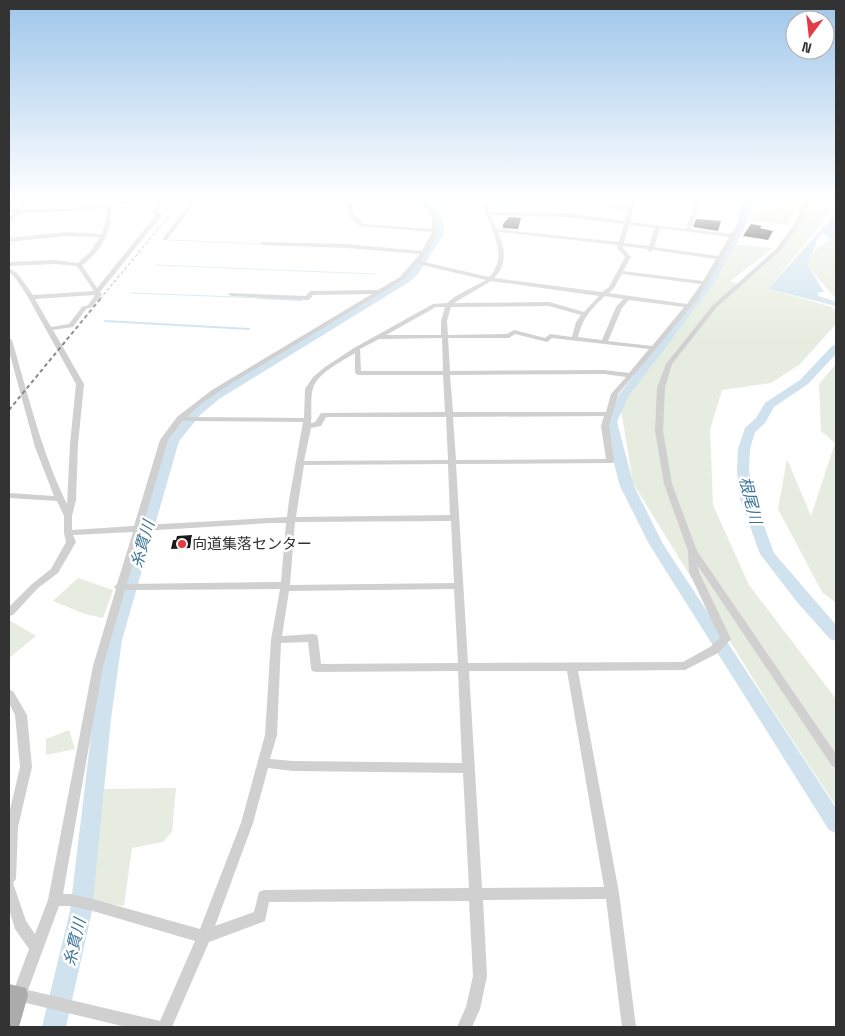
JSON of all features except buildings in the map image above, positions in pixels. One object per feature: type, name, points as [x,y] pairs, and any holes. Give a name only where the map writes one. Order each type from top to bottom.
[{"type":"main road","points":[[9,1027],[14,994]]},
{"type":"street","points":[[79,265],[99,246]]},
{"type":"street","points":[[31,297],[97,293],[134,246]]},
{"type":"street","points":[[348,246],[420,260],[491,279],[688,306]]},
{"type":"street","points":[[157,1027],[14,994],[37,948],[55,900],[98,666],[127,587],[140,529],[164,440],[186,419],[192,408],[236,378],[402,278],[420,260],[427,246]]},
{"type":"street","points":[[464,1027],[472,1009],[480,976],[467,768],[464,668],[444,321],[449,304],[491,279],[498,270],[503,255],[500,246]]},
{"type":"street","points":[[574,338],[579,322],[594,302],[606,294],[628,257],[620,246]]},
{"type":"street","points":[[632,246],[718,258]]},
{"type":"street","points":[[300,463],[610,461],[605,426],[607,414],[615,394],[688,306],[725,246]]},
{"type":"street","points":[[780,246],[714,307],[675,355],[664,376],[659,412],[661,448],[668,484],[693,550],[836,763]]},
{"type":"street","points":[[9,264],[55,262],[79,265]]},
{"type":"street","points":[[49,329],[72,326],[84,308],[90,306],[100,294],[97,293],[79,265]]},
{"type":"street","points":[[9,270],[16,274],[31,297],[80,384],[74,444],[72,500],[68,516],[68,533],[71,542],[55,571],[35,586],[9,613]]},
{"type":"street","points":[[619,272],[704,283]]},
{"type":"street","points":[[231,294],[308,298],[311,294],[378,292]]},
{"type":"street","points":[[604,342],[619,307],[628,297]]},
{"type":"street","points":[[165,1027],[204,937],[246,823],[271,735],[276,640],[291,519],[307,423],[309,389],[312,383],[326,368],[376,337],[406,323],[427,309],[449,304],[549,304],[585,314]]},
{"type":"street","points":[[376,337],[509,336],[514,332],[547,340],[550,336],[653,348]]},
{"type":"street","points":[[9,340],[24,399],[52,482],[68,516]]},
{"type":"street","points":[[356,349],[358,350],[358,373],[604,372],[630,375]]},
{"type":"street","points":[[186,419],[318,424],[324,415],[607,414]]},
{"type":"street","points":[[9,496],[61,499]]},
{"type":"street","points":[[68,533],[291,519],[455,518]]},
{"type":"street","points":[[276,640],[313,638],[316,668],[684,666],[714,650],[725,642],[726,639],[694,572],[693,550]]},
{"type":"street","points":[[127,587],[458,586]]},
{"type":"street","points":[[572,667],[612,893],[629,1027]]},
{"type":"street","points":[[9,694],[21,715],[26,767],[10,827],[9,879]]},
{"type":"street","points":[[264,763],[294,766],[467,768]]},
{"type":"street","points":[[9,888],[20,924],[37,948]]},
{"type":"street","points":[[55,900],[71,900],[93,905],[204,937],[260,916],[264,896],[612,893]]},
{"type":"shaded area","points":[[731,246],[773,248],[730,281],[742,285],[783,246],[803,246],[768,289],[832,307],[836,312],[836,324],[800,364],[771,383],[722,390],[710,430],[713,505],[749,585],[836,699],[836,806],[768,703],[633,483],[620,404],[659,349],[716,278],[714,276]]},
{"type":"shaded area","points":[[836,246],[836,299],[806,264],[818,247]]},
{"type":"shaded area","points":[[836,364],[836,603],[822,592],[778,509],[787,459],[811,516],[835,443],[821,431],[819,384]]},
{"type":"shaded area","points":[[78,578],[113,590],[103,618],[85,614],[53,601]]},
{"type":"shaded area","points":[[9,620],[36,636],[9,658]]},
{"type":"shaded area","points":[[69,730],[75,749],[46,755],[46,739]]},
{"type":"shaded area","points":[[176,788],[172,832],[163,842],[132,848],[124,906],[92,901],[104,789]]},
{"type":"water","points":[[806,246],[815,246],[807,264],[824,292],[819,292],[818,296],[834,301],[836,306],[768,289]]},
{"type":"waterway","name":"糸貫川","points":[[54,1027],[81,911],[102,719],[114,640],[173,440],[197,412],[215,397],[406,280],[415,272],[432,246]]},
{"type":"waterway","points":[[730,246],[709,283],[623,397],[611,422],[613,437],[627,486],[656,544],[836,824]]},
{"type":"waterway","points":[[155,265],[375,274]]},
{"type":"waterway","points":[[131,293],[288,299]]},
{"type":"waterway","points":[[258,298],[301,300]]},
{"type":"waterway","points":[[105,321],[249,329]]},
{"type":"waterway","name":"根尾川","points":[[836,348],[804,382],[769,405],[761,420],[749,431],[744,449],[743,471],[747,499],[767,554],[802,598],[836,635]]},
{"type":"railway","points":[[100,299],[144,246]]},
{"type":"railway","points":[[9,410],[101,298]]},
{"type":"place","name":"向道集落センター","points":[[182,544]]}]
